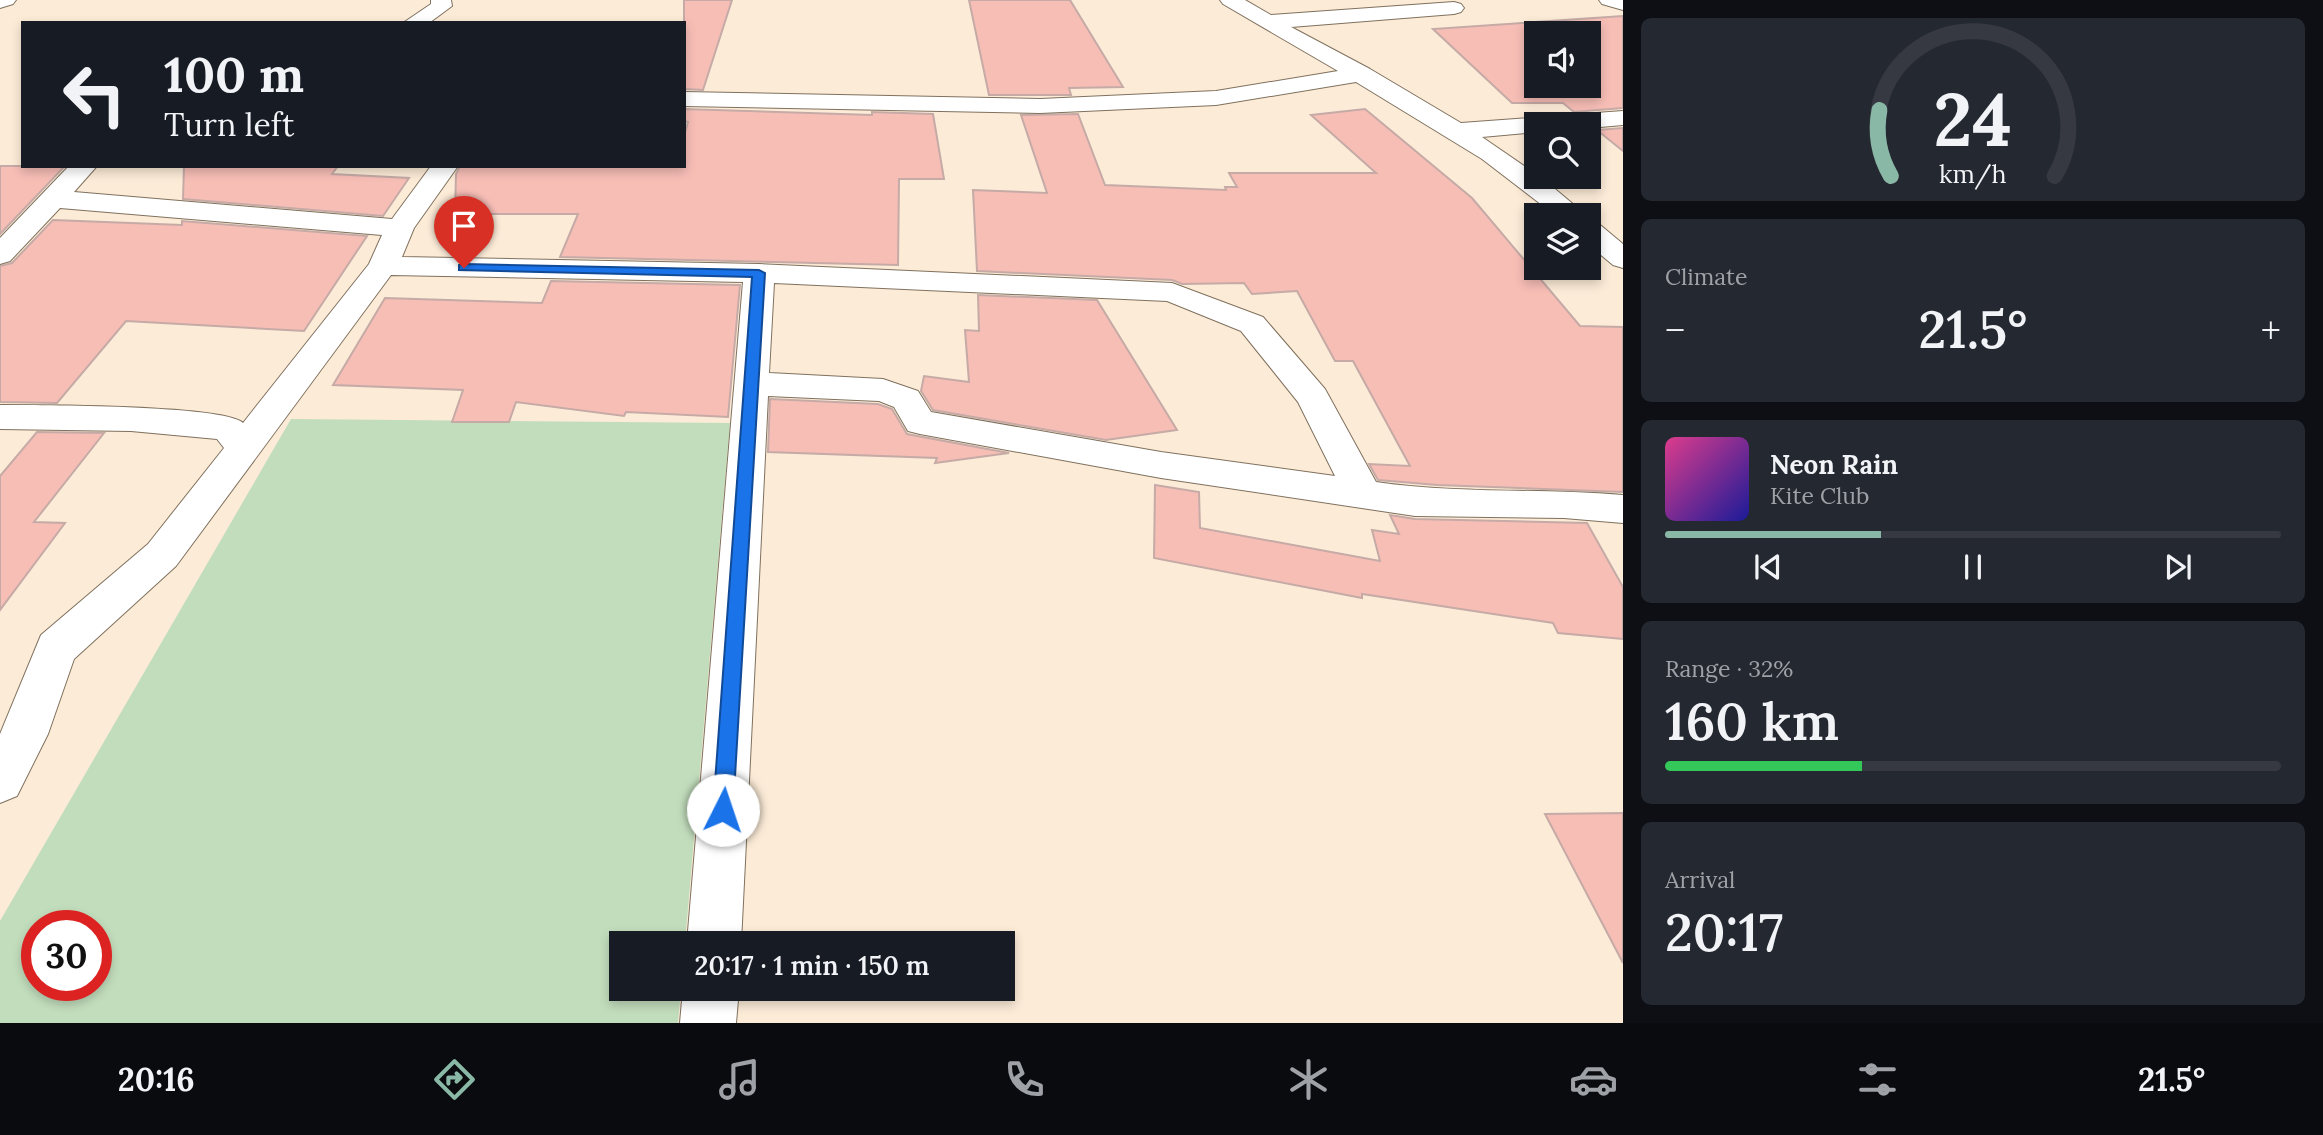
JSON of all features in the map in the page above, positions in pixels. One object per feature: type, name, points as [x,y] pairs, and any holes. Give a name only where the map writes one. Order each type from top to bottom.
[{"type":"street","points":[[0,2],[6,0]]},
{"type":"street","points":[[416,21],[442,6],[441,0]]},
{"type":"street","points":[[1230,0],[1362,74],[1456,131],[1555,203]]},
{"type":"street","points":[[1609,0],[1623,4]]},
{"type":"street","points":[[1268,22],[1454,8]]},
{"type":"street","points":[[686,99],[1040,106],[1216,98],[1362,74]]},
{"type":"street","points":[[1601,120],[1623,118]]},
{"type":"street","points":[[1456,131],[1524,126]]},
{"type":"street","points":[[0,255],[82,168]]},
{"type":"street","points":[[0,780],[25,734],[56,648],[162,555],[245,450],[383,266],[400,228],[444,168]]},
{"type":"street","points":[[55,199],[400,228]]},
{"type":"street","points":[[1601,241],[1623,260]]},
{"type":"street","points":[[383,266],[759,273],[1172,292],[1252,324],[1313,397],[1363,494]]},
{"type":"street","points":[[715,931],[759,273]]},
{"type":"street","points":[[751,384],[883,390],[906,399],[920,422],[1161,465],[1415,502],[1564,504],[1623,509]]},
{"type":"street","points":[[0,417],[131,419],[228,428],[245,450]]},
{"type":"street","points":[[708,1023],[710,1001]]},
{"type":"green space","points":[[291,419],[730,423],[686,931],[609,931],[609,1001],[680,1001],[678,1023],[0,1023],[0,921]]},
{"type":"building","points":[[684,0],[732,0],[703,90],[686,89]]},
{"type":"building","points":[[969,0],[1070,0],[1123,87],[1069,88],[1071,95],[989,95]]},
{"type":"building","points":[[1623,16],[1623,108],[1574,112],[1563,103],[1512,103],[1433,29],[1524,23],[1524,98],[1601,98],[1601,21],[1550,21]]},
{"type":"building","points":[[686,109],[872,115],[872,112],[933,114],[944,179],[899,179],[898,265],[560,257],[578,214],[455,214],[456,174],[459,168],[686,168]]},
{"type":"building","points":[[1365,109],[1472,198],[1524,260],[1524,280],[1541,280],[1580,326],[1623,327],[1623,492],[1437,485],[1378,480],[1369,464],[1410,466],[1353,361],[1335,361],[1297,291],[1252,294],[1244,283],[1182,284],[1172,280],[977,271],[973,190],[1047,193],[1021,115],[1078,114],[1105,185],[1226,190],[1225,187],[1237,187],[1229,173],[1376,173],[1311,115]]},
{"type":"building","points":[[1623,128],[1623,151],[1601,133],[1601,130]]},
{"type":"building","points":[[0,166],[63,168],[0,234]]},
{"type":"building","points":[[184,168],[336,168],[332,174],[409,178],[383,216],[183,199]]},
{"type":"building","points":[[53,220],[182,225],[182,221],[367,236],[304,331],[126,321],[57,403],[0,402],[0,266],[12,263]]},
{"type":"building","points":[[551,281],[740,285],[728,417],[626,412],[624,416],[516,402],[509,422],[452,422],[463,390],[333,385],[385,298],[542,303]]},
{"type":"building","points":[[978,295],[1097,300],[1177,430],[1106,440],[933,410],[921,391],[924,376],[969,382],[965,330],[979,331]]},
{"type":"building","points":[[770,399],[878,404],[892,409],[907,434],[1009,453],[935,463],[937,458],[768,452]]},
{"type":"building","points":[[37,432],[104,433],[34,522],[65,523],[0,610],[0,476]]},
{"type":"building","points":[[1155,485],[1199,492],[1200,528],[1380,561],[1372,530],[1399,534],[1390,515],[1415,519],[1587,523],[1623,587],[1623,639],[1558,633],[1553,623],[1362,594],[1362,598],[1154,558]]},
{"type":"building","points":[[1623,813],[1623,963],[1545,814]]},
{"type":"route","points":[[464,268],[759,273],[723,810]]}]
